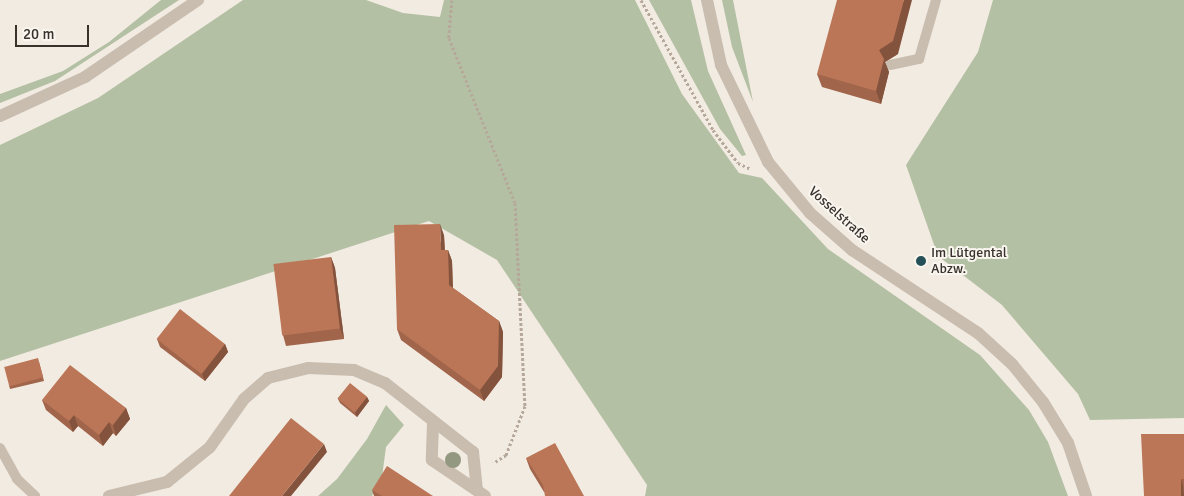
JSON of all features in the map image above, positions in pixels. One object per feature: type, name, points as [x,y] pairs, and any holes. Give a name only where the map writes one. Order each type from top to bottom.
[{"type":"street","points":[[0,116],[85,78],[198,0]]},
{"type":"street","name":"Vosselstraße","points":[[707,0],[722,65],[768,162],[810,213],[852,250],[978,333],[1012,364],[1043,402],[1068,443],[1086,496]]},
{"type":"street","points":[[109,496],[167,482],[210,447],[244,399],[268,378],[308,368],[354,370],[385,383],[433,424],[474,452],[481,492]]},
{"type":"street","points":[[433,424],[432,460],[481,492]]},
{"type":"lane","points":[[890,65],[919,59],[936,0]]},
{"type":"lane","points":[[0,448],[17,479],[34,496]]},
{"type":"path","points":[[452,0],[449,38],[515,203],[524,329],[526,406],[518,431],[506,455],[478,468]]},
{"type":"path","points":[[641,0],[713,130],[738,163],[753,169],[768,162]]},
{"type":"green space","points":[[161,0],[179,0],[55,81],[0,103],[0,94],[63,71],[109,42]]},
{"type":"green space","points":[[243,0],[366,0],[403,13],[440,17],[444,0],[635,0],[682,94],[739,173],[762,178],[828,249],[980,355],[1029,410],[1048,442],[1068,496],[645,496],[647,485],[497,260],[429,221],[0,361],[0,145],[98,98]]},
{"type":"green space","points":[[649,0],[691,0],[708,71],[746,155],[742,156],[720,129]]},
{"type":"green space","points":[[722,0],[733,0],[753,102],[732,47]]},
{"type":"green space","points":[[993,0],[1184,0],[1184,418],[1090,420],[1078,394],[1002,305],[938,256],[906,165],[978,52]]},
{"type":"green space","points":[[386,405],[404,425],[386,447],[382,477],[372,496],[318,496],[337,479],[367,439]]},
{"type":"building","points":[[837,0],[904,0],[893,41],[879,50],[884,59],[876,91],[817,74]]},
{"type":"building","points":[[440,224],[441,250],[448,250],[449,285],[499,321],[498,366],[480,390],[397,329],[394,225]]},
{"type":"building","points":[[331,257],[340,328],[282,336],[273,264]]},
{"type":"building","points":[[180,309],[225,344],[202,374],[157,339]]},
{"type":"building","points":[[38,358],[43,377],[9,386],[4,367]]},
{"type":"building","points":[[70,365],[126,408],[113,425],[109,422],[99,435],[74,415],[69,421],[42,400]]},
{"type":"building","points":[[350,383],[367,397],[355,412],[337,399]]},
{"type":"building","points":[[291,418],[324,444],[282,496],[229,496]]},
{"type":"building","points":[[1141,434],[1184,434],[1184,479],[1181,479],[1181,496],[1144,496]]},
{"type":"building","points":[[555,443],[584,496],[545,496],[543,485],[526,458]]},
{"type":"building","points":[[387,466],[433,496],[382,496],[372,490]]},
{"type":"place","name":"Im Lütgental Abzw.","points":[[921,261]]}]
